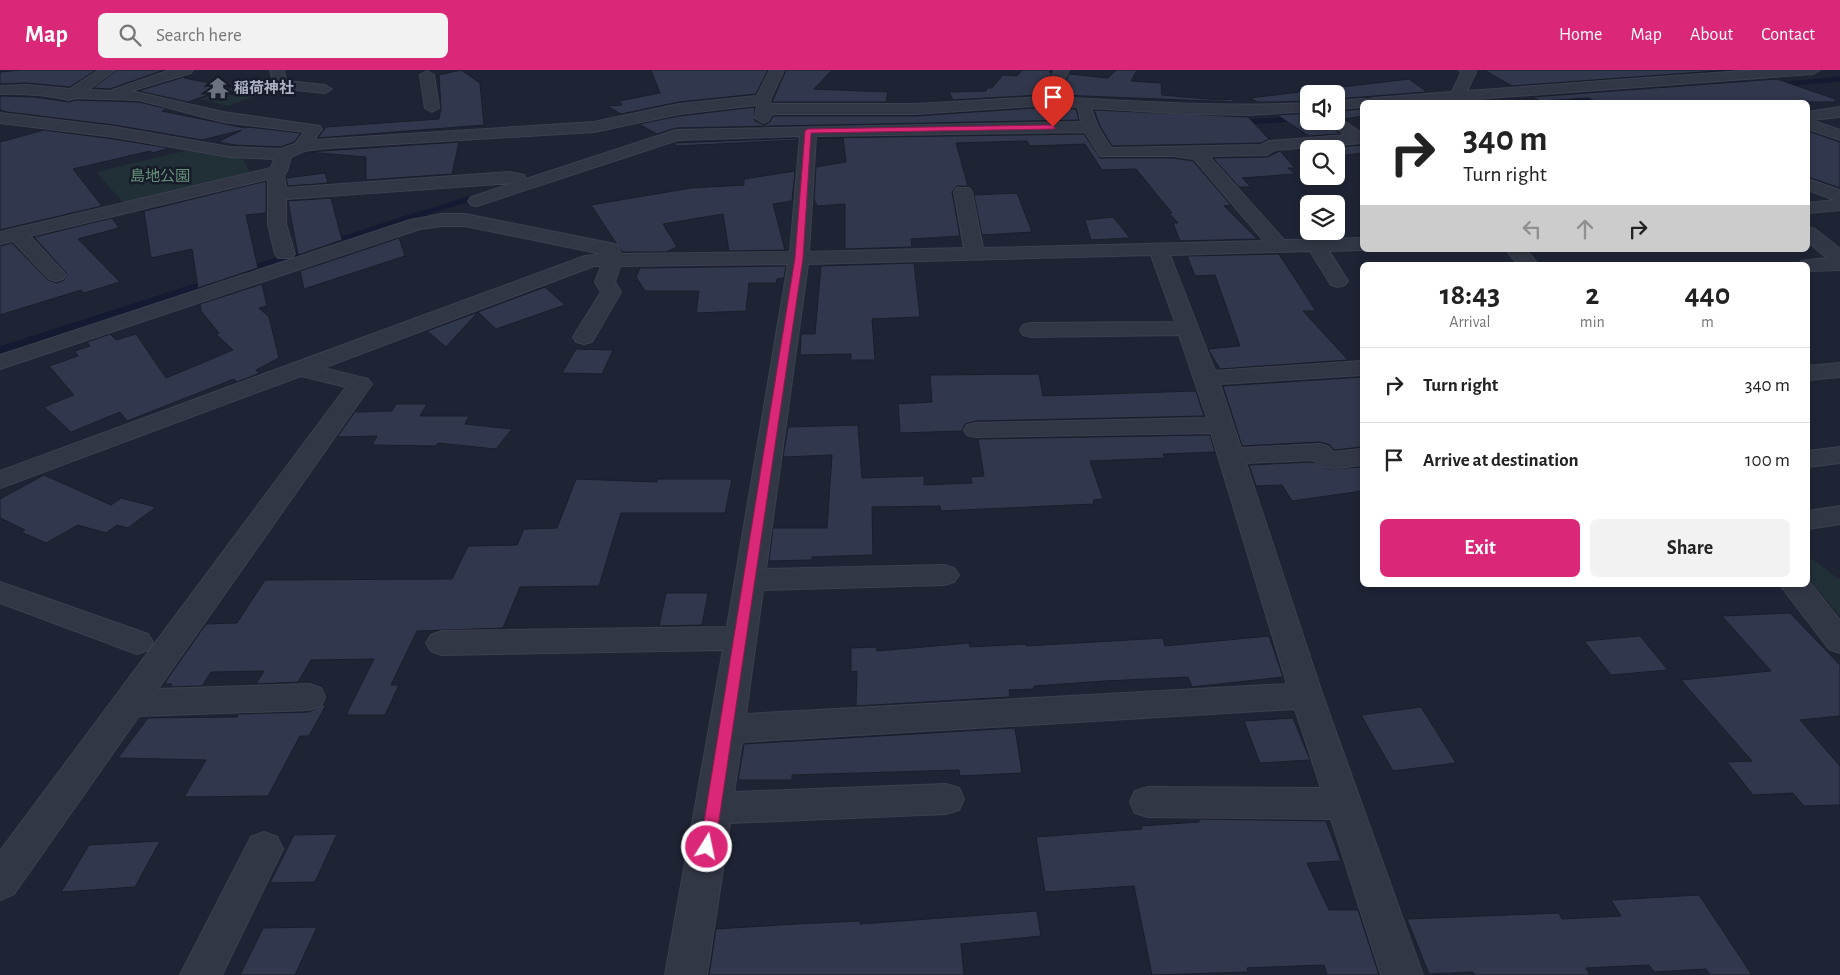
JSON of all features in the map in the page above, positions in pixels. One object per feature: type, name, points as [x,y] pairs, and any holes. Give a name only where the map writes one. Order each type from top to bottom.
[{"type":"street","points":[[0,117],[74,94],[108,70]]},
{"type":"street","points":[[108,95],[155,78],[186,70]]},
{"type":"street","points":[[277,70],[280,85],[325,89]]},
{"type":"street","points":[[760,130],[764,104],[777,70]]},
{"type":"street","points":[[1048,101],[1051,90],[1062,70]]},
{"type":"street","points":[[1456,99],[1469,72],[1466,70]]},
{"type":"street","points":[[1429,100],[1813,70]]},
{"type":"street","points":[[432,108],[433,72]]},
{"type":"street","points":[[0,90],[38,90],[74,94],[146,97],[223,117],[314,129],[302,147],[281,162],[9,236]]},
{"type":"street","points":[[302,147],[563,130],[594,127],[679,109],[764,104],[907,110],[1048,101],[1188,109],[1250,110],[1300,107]]},
{"type":"street","points":[[1082,103],[1090,127],[1106,153],[1267,150],[1269,146],[1360,139],[1345,128]]},
{"type":"street","points":[[1345,104],[1360,103]]},
{"type":"street","points":[[1810,116],[1840,112]]},
{"type":"street","points":[[0,117],[230,152],[281,162]]},
{"type":"street","points":[[1345,120],[1360,118]]},
{"type":"street","points":[[9,134],[47,123]]},
{"type":"street","points":[[1810,125],[1840,135]]},
{"type":"street","points":[[477,201],[525,182],[676,135],[760,130],[1090,127]]},
{"type":"street","points":[[686,975],[727,729],[799,258],[808,131]]},
{"type":"street","points":[[1192,152],[1199,155],[1280,247]]},
{"type":"street","points":[[281,162],[276,194],[277,224],[284,254]]},
{"type":"street","points":[[276,194],[509,177],[525,182]]},
{"type":"street","points":[[1810,185],[1840,196]]},
{"type":"street","points":[[963,192],[975,254]]},
{"type":"street","points":[[1810,208],[1840,205]]},
{"type":"street","points":[[0,362],[417,224],[442,220],[465,220],[610,249],[613,258],[605,282],[611,292],[584,337]]},
{"type":"street","points":[[1810,235],[1840,259]]},
{"type":"street","points":[[9,236],[56,275]]},
{"type":"street","points":[[0,480],[592,260],[613,258],[799,258],[1360,244]]},
{"type":"street","points":[[1317,246],[1338,281]]},
{"type":"street","points":[[1159,250],[1206,378],[1307,696],[1402,975]]},
{"type":"street","points":[[1518,252],[1526,262]]},
{"type":"street","points":[[1810,265],[1840,264]]},
{"type":"street","points":[[1031,330],[1188,328]]},
{"type":"street","points":[[1206,378],[1360,368]]},
{"type":"street","points":[[0,882],[360,384],[299,369]]},
{"type":"street","points":[[1810,373],[1840,370]]},
{"type":"street","points":[[976,430],[1220,425]]},
{"type":"street","points":[[1230,456],[1320,452],[1326,460],[1360,457]]},
{"type":"street","points":[[1810,459],[1840,455]]},
{"type":"street","points":[[1810,520],[1840,515]]},
{"type":"street","points":[[750,580],[944,575]]},
{"type":"street","points":[[1796,587],[1840,641]]},
{"type":"street","points":[[0,592],[137,642]]},
{"type":"street","points":[[442,643],[741,638]]},
{"type":"street","points":[[727,729],[1307,696]]},
{"type":"street","points":[[131,703],[309,697]]},
{"type":"street","points":[[714,808],[946,799]]},
{"type":"street","points":[[1148,802],[1344,804]]},
{"type":"street","points":[[201,975],[264,850]]},
{"type":"green space","points":[[251,81],[278,88],[228,106],[200,99]]},
{"type":"green space","name":"島地公園","points":[[189,150],[241,156],[251,174],[125,204],[96,172]]},
{"type":"green space","points":[[1810,558],[1840,580],[1840,616],[1810,580]]},
{"type":"building","points":[[20,70],[96,70],[70,87],[27,83],[0,84],[0,72]]},
{"type":"building","points":[[117,70],[164,70],[110,89],[93,88]]},
{"type":"building","points":[[461,70],[480,83],[484,125],[318,138],[326,127],[439,119],[441,108],[439,75]]},
{"type":"building","points":[[651,70],[768,70],[756,94],[679,102],[621,114],[607,106],[622,105],[619,101],[660,93]]},
{"type":"building","points":[[786,70],[832,70],[814,89],[888,92],[886,102],[772,102]]},
{"type":"building","points":[[1022,70],[1051,70],[1049,72],[1052,73],[1041,95],[953,100],[949,92],[986,91],[987,88],[992,88],[1003,75],[1017,76]]},
{"type":"building","points":[[1116,70],[1137,70],[1131,81],[1161,83],[1162,95],[1220,100],[1231,99],[1234,102],[1059,95],[1069,74],[1108,78]]},
{"type":"building","points":[[1484,70],[1730,70],[1512,86]]},
{"type":"building","points":[[187,76],[184,78],[230,87],[188,102],[138,91]]},
{"type":"building","points":[[1409,79],[1427,92],[1345,98],[1345,87]]},
{"type":"building","points":[[1777,79],[1835,99],[1835,102],[1810,102],[1810,100],[1592,100],[1588,98],[1538,100],[1532,97]]},
{"type":"building","points":[[1300,92],[1300,101],[1257,102],[1250,98]]},
{"type":"building","points":[[0,96],[35,97],[69,102],[75,100],[139,102],[168,109],[162,111],[245,128],[301,133],[294,142],[281,147],[235,145],[218,142],[242,130],[202,140],[114,125],[7,112],[0,110]]},
{"type":"building","points":[[755,107],[754,120],[764,125],[770,122],[773,116],[916,116],[1048,107],[1076,109],[1079,120],[676,128],[657,134],[639,124],[679,116]]},
{"type":"building","points":[[1360,109],[1360,116],[1345,119],[1345,110]]},
{"type":"building","points":[[1094,110],[1248,117],[1269,139],[1261,143],[1112,146],[1100,126]]},
{"type":"building","points":[[1300,114],[1300,130],[1336,130],[1340,134],[1309,136],[1277,115]]},
{"type":"building","points":[[44,130],[169,148],[73,169],[102,206],[0,230],[0,142]]},
{"type":"building","points":[[1810,132],[1840,142],[1840,188],[1810,178]]},
{"type":"building","points":[[1084,134],[1100,158],[1173,158],[1193,161],[1231,205],[1224,206],[1257,239],[1180,241],[1173,223],[1178,223],[1169,213],[1172,213],[1136,169],[1102,170],[1085,144],[1030,146],[1027,141],[956,143],[968,186],[957,186],[952,192],[960,236],[911,239],[912,247],[845,249],[845,204],[817,206],[814,199],[816,167],[846,162],[843,138],[818,138]]},
{"type":"building","points":[[798,138],[798,140],[677,146],[673,143]]},
{"type":"building","points":[[459,142],[452,174],[366,180],[366,157],[307,152]]},
{"type":"building","points":[[1360,145],[1360,153],[1345,155],[1345,146]]},
{"type":"building","points":[[1280,151],[1295,168],[1288,168],[1295,174],[1242,178],[1251,187],[1239,187],[1213,158],[1267,157]]},
{"type":"building","points":[[795,171],[792,201],[773,204],[785,250],[729,251],[723,214],[663,224],[677,247],[666,252],[622,252],[591,205],[691,188],[744,185],[744,179]]},
{"type":"building","points":[[325,173],[328,183],[288,186],[286,178]]},
{"type":"building","points":[[266,181],[266,213],[246,215],[258,268],[198,288],[192,249],[151,258],[144,211]]},
{"type":"building","points":[[1017,193],[1032,232],[982,235],[974,195]]},
{"type":"building","points":[[331,198],[342,240],[298,255],[288,201]]},
{"type":"building","points":[[1113,217],[1130,238],[1091,240],[1085,220]]},
{"type":"building","points":[[112,218],[119,228],[78,239],[120,282],[84,293],[81,290],[0,315],[0,246],[12,243],[48,280],[57,283],[64,280],[67,274],[34,237]]},
{"type":"building","points":[[399,238],[405,256],[304,289],[300,271]]},
{"type":"building","points":[[1279,254],[1316,311],[1303,311],[1348,360],[1220,369],[1208,349],[1240,346],[1215,275],[1195,276],[1187,256]]},
{"type":"building","points":[[914,263],[920,317],[872,319],[875,360],[851,360],[851,354],[800,355],[801,334],[815,334],[821,266]]},
{"type":"building","points":[[786,266],[784,278],[777,279],[776,283],[749,283],[746,311],[696,313],[699,291],[645,291],[636,277],[640,268]]},
{"type":"building","points":[[262,284],[267,306],[259,308],[269,317],[279,358],[256,370],[260,373],[237,382],[234,379],[127,421],[120,412],[71,432],[44,407],[74,395],[49,366],[78,356],[75,351],[90,346],[87,342],[110,334],[116,340],[136,334],[166,378],[233,350],[216,334],[219,333],[201,311],[200,304]]},
{"type":"building","points":[[545,287],[565,305],[496,329],[478,312],[446,347],[427,331]]},
{"type":"building","points":[[576,349],[613,350],[602,374],[562,373]]},
{"type":"building","points":[[1039,374],[1043,396],[1196,391],[1204,416],[976,421],[965,424],[962,431],[900,433],[898,404],[932,402],[930,375]]},
{"type":"building","points":[[1360,377],[1360,447],[1334,450],[1330,445],[1320,442],[1242,446],[1223,386]]},
{"type":"building","points":[[396,404],[427,404],[420,416],[469,416],[465,424],[512,429],[496,449],[438,443],[436,446],[372,445],[377,436],[337,437],[355,412],[392,411]]},
{"type":"building","points":[[858,425],[862,478],[924,476],[924,485],[972,483],[971,477],[984,476],[978,439],[1210,435],[1215,452],[1163,454],[1165,458],[1090,461],[1103,499],[1093,500],[1094,504],[941,511],[940,506],[872,507],[873,555],[812,557],[812,560],[769,561],[773,528],[827,528],[832,455],[783,457],[788,427]]},
{"type":"building","points":[[1312,462],[1329,469],[1360,467],[1360,491],[1292,501],[1282,485],[1256,486],[1249,465]]},
{"type":"building","points":[[44,475],[111,505],[121,498],[156,507],[128,528],[117,525],[106,533],[78,525],[46,543],[21,532],[25,530],[0,518],[0,499]]},
{"type":"building","points":[[576,479],[657,482],[658,479],[732,479],[725,513],[621,513],[599,586],[520,587],[503,628],[417,631],[391,685],[399,685],[385,715],[346,715],[374,659],[311,660],[298,682],[256,684],[264,671],[211,672],[202,686],[170,687],[172,684],[164,684],[206,624],[237,623],[265,580],[452,579],[468,546],[517,545],[524,529],[557,528]]},
{"type":"building","points":[[666,593],[708,593],[702,625],[659,626]]},
{"type":"building","points":[[1790,613],[1840,665],[1840,716],[1800,720],[1840,766],[1840,805],[1804,806],[1793,793],[1753,795],[1727,762],[1752,761],[1681,680],[1771,671],[1722,616]]},
{"type":"building","points":[[1269,636],[1283,677],[1192,687],[1188,677],[1105,681],[1034,686],[1034,689],[1009,690],[1010,697],[856,706],[857,671],[851,672],[851,648],[876,647],[877,651],[969,643],[970,647],[1025,644],[1026,646],[1163,638],[1165,646]]},
{"type":"building","points":[[1640,636],[1668,670],[1611,675],[1584,641]]},
{"type":"building","points":[[326,705],[309,736],[300,736],[268,796],[184,797],[206,760],[118,758],[148,718],[237,717],[238,714],[309,712]]},
{"type":"building","points":[[1421,707],[1456,763],[1393,771],[1361,715]]},
{"type":"building","points":[[1293,718],[1310,760],[1260,763],[1244,721]]},
{"type":"building","points":[[1015,728],[1022,773],[960,776],[959,770],[792,775],[792,780],[738,780],[744,744]]},
{"type":"building","points":[[1199,819],[1326,821],[1341,861],[1307,863],[1329,910],[1358,910],[1379,975],[1327,975],[1324,965],[1247,968],[1248,972],[1152,975],[1134,886],[1045,892],[1036,837],[1142,829],[1141,826],[1199,822]]},
{"type":"building","points":[[337,834],[315,882],[270,883],[294,835]]},
{"type":"building","points":[[160,841],[135,887],[61,892],[89,845]]},
{"type":"building","points":[[1699,895],[1752,975],[1710,975],[1706,969],[1654,972],[1649,965],[1586,968],[1590,975],[1475,975],[1473,972],[1429,974],[1407,919],[1559,913],[1562,919],[1621,916],[1611,900]]},
{"type":"building","points":[[1037,911],[1041,936],[961,944],[964,975],[709,975],[716,929],[860,921],[860,924]]},
{"type":"building","points":[[317,927],[295,975],[240,975],[263,928]]},
{"type":"waterway","points":[[1778,85],[1840,79]]},
{"type":"waterway","points":[[1242,122],[1296,119]]},
{"type":"waterway","points":[[421,214],[481,195]]},
{"type":"waterway","points":[[332,243],[425,213]]},
{"type":"waterway","points":[[248,270],[308,251]]},
{"type":"waterway","points":[[0,350],[208,283]]},
{"type":"place","name":"稲荷神社","points":[[218,88]]},
{"type":"route","points":[[707,847],[727,729],[799,258],[808,131],[1053,127]]}]
